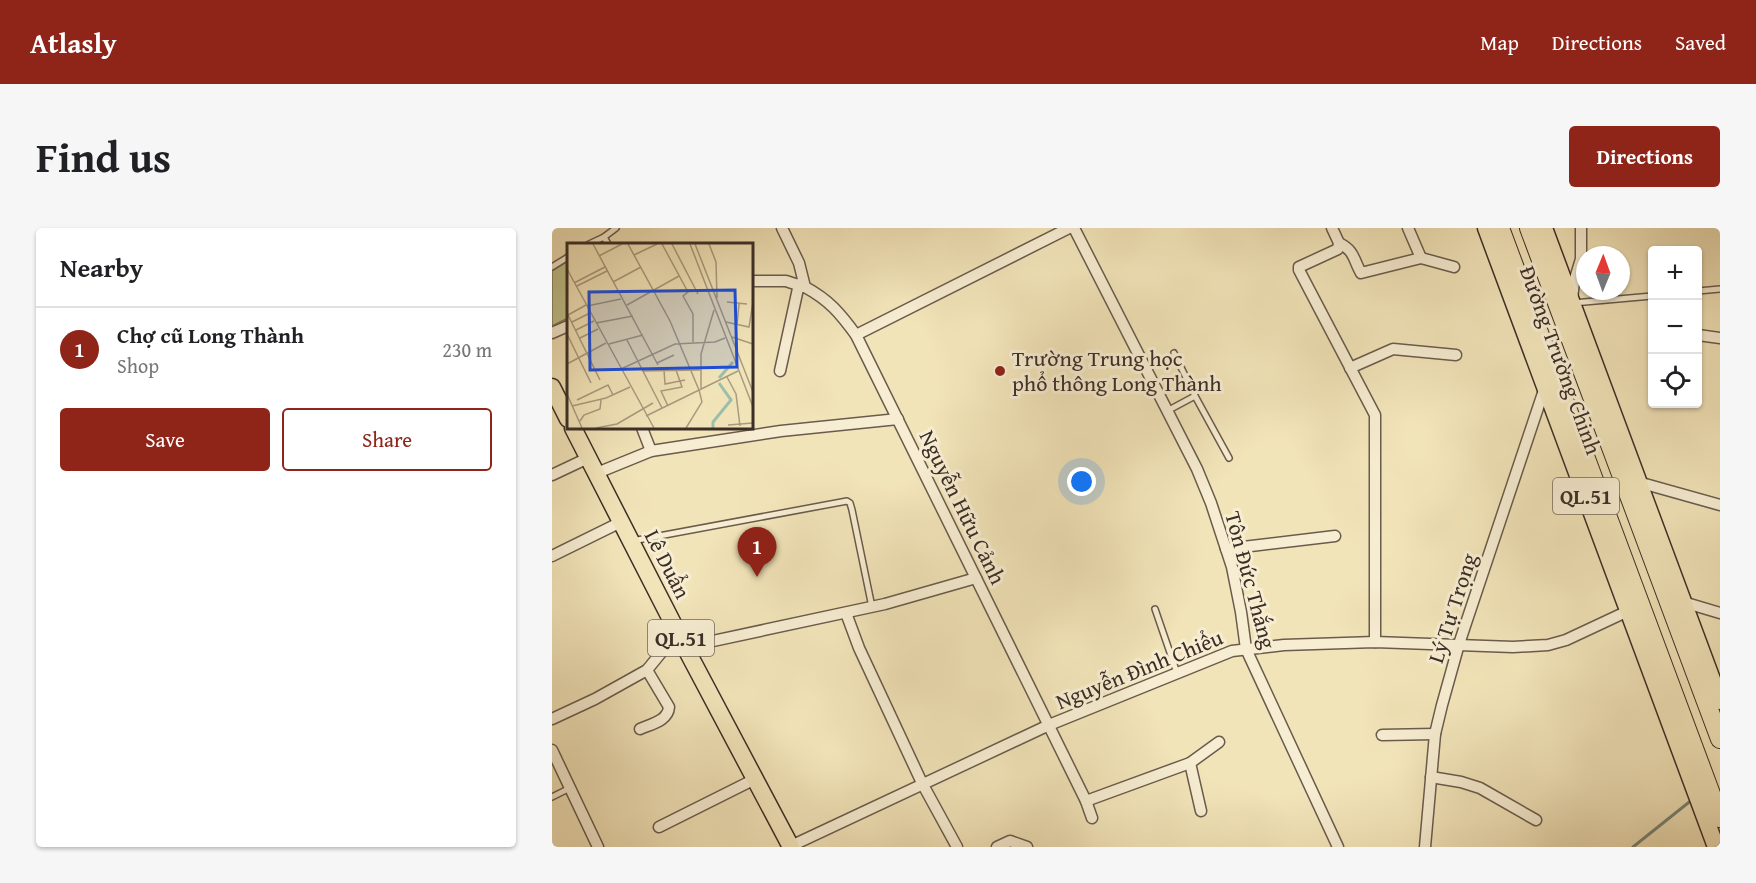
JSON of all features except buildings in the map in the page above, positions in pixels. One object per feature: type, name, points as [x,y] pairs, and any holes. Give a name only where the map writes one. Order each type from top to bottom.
[{"type":"highway","name":"Đường Trường Chinh","points":[[1500,228],[1551,384],[1707,801]]},
{"type":"highway","name":"Đường Trường Chinh","points":[[1529,228],[1565,306],[1676,605],[1720,739]]},
{"type":"highway","name":"QL.51","points":[[1707,801],[1720,818]]},
{"type":"main road","name":"Đường Trường Chinh","points":[[1486,228],[1551,384]]},
{"type":"main road","name":"Đường Trường Chinh","points":[[1544,228],[1565,306],[1638,482],[1676,605],[1720,701]]},
{"type":"main road","points":[[553,393],[567,417]]},
{"type":"main road","name":"Lê Duẩn","points":[[574,429],[681,640],[791,846]]},
{"type":"main road","name":"QL.51","points":[[1707,801],[1716,847]]},
{"type":"street","points":[[780,371],[802,286],[799,263],[782,228]]},
{"type":"street","points":[[856,335],[1069,228]]},
{"type":"street","name":"Tôn Đức Thắng","points":[[1074,228],[1197,470],[1226,549],[1242,612],[1246,649],[1338,847]]},
{"type":"street","points":[[1332,228],[1340,243],[1352,252],[1361,273],[1421,258],[1454,267]]},
{"type":"street","points":[[1408,228],[1421,258]]},
{"type":"street","points":[[1565,306],[1581,259],[1581,228]]},
{"type":"street","points":[[1340,243],[1338,249],[1299,267],[1299,270],[1375,415],[1375,642]]},
{"type":"street","points":[[753,281],[775,280],[802,286]]},
{"type":"street","name":"Nguyễn Hữu Cảnh","points":[[802,286],[823,297],[840,312],[856,335],[1049,725],[1092,818]]},
{"type":"street","points":[[552,333],[567,326]]},
{"type":"street","points":[[1702,336],[1720,338]]},
{"type":"street","points":[[1350,368],[1393,349],[1456,355]]},
{"type":"street","name":"Lý Tự Trọng","points":[[1425,847],[1436,734],[1459,644],[1551,384]]},
{"type":"street","points":[[597,473],[651,451],[781,431],[897,419]]},
{"type":"street","points":[[642,429],[651,451]]},
{"type":"street","points":[[552,475],[588,458]]},
{"type":"street","points":[[1638,482],[1720,505]]},
{"type":"street","points":[[552,556],[621,522]]},
{"type":"street","points":[[1226,549],[1335,536]]},
{"type":"street","points":[[552,718],[595,699],[647,670],[681,640],[846,613],[976,578]]},
{"type":"street","points":[[1676,605],[1720,613]]},
{"type":"street","name":"Nguyễn Đình Chiểu","points":[[791,846],[1049,725],[1221,655],[1246,649],[1284,645],[1375,642],[1513,647],[1548,645],[1566,640],[1635,609]]},
{"type":"street","points":[[846,613],[863,657],[922,783],[957,847]]},
{"type":"street","points":[[640,729],[666,717],[669,712],[669,707],[647,670]]},
{"type":"street","points":[[1382,735],[1436,734]]},
{"type":"street","points":[[1086,801],[1190,763],[1219,742]]},
{"type":"street","points":[[552,750],[598,847]]},
{"type":"street","points":[[1190,763],[1201,811]]},
{"type":"street","points":[[1431,777],[1480,788],[1536,820]]},
{"type":"street","points":[[659,827],[755,779]]},
{"type":"street","points":[[997,847],[1011,841],[1027,847]]},
{"type":"lane","points":[[591,243],[616,228]]},
{"type":"lane","points":[[604,237],[607,243]]},
{"type":"lane","points":[[552,267],[567,258]]},
{"type":"lane","points":[[1702,291],[1720,289]]},
{"type":"lane","points":[[1565,306],[1648,297]]},
{"type":"lane","points":[[1174,353],[1229,458]]},
{"type":"lane","points":[[1167,411],[1195,396]]},
{"type":"lane","points":[[631,541],[847,501],[852,510],[872,607]]},
{"type":"lane","points":[[1155,609],[1177,673]]},
{"type":"lane","points":[[552,797],[570,788]]},
{"type":"green space","points":[[567,260],[567,318],[552,326],[552,268]]},
{"type":"waterway","points":[[1633,847],[1693,799]]},
{"type":"place","name":"Trường Trung học phổ thông Long Thành","points":[[1000,371]]},
{"type":"place","name":"Chợ cũ Long Thành","points":[[757,577]]}]
